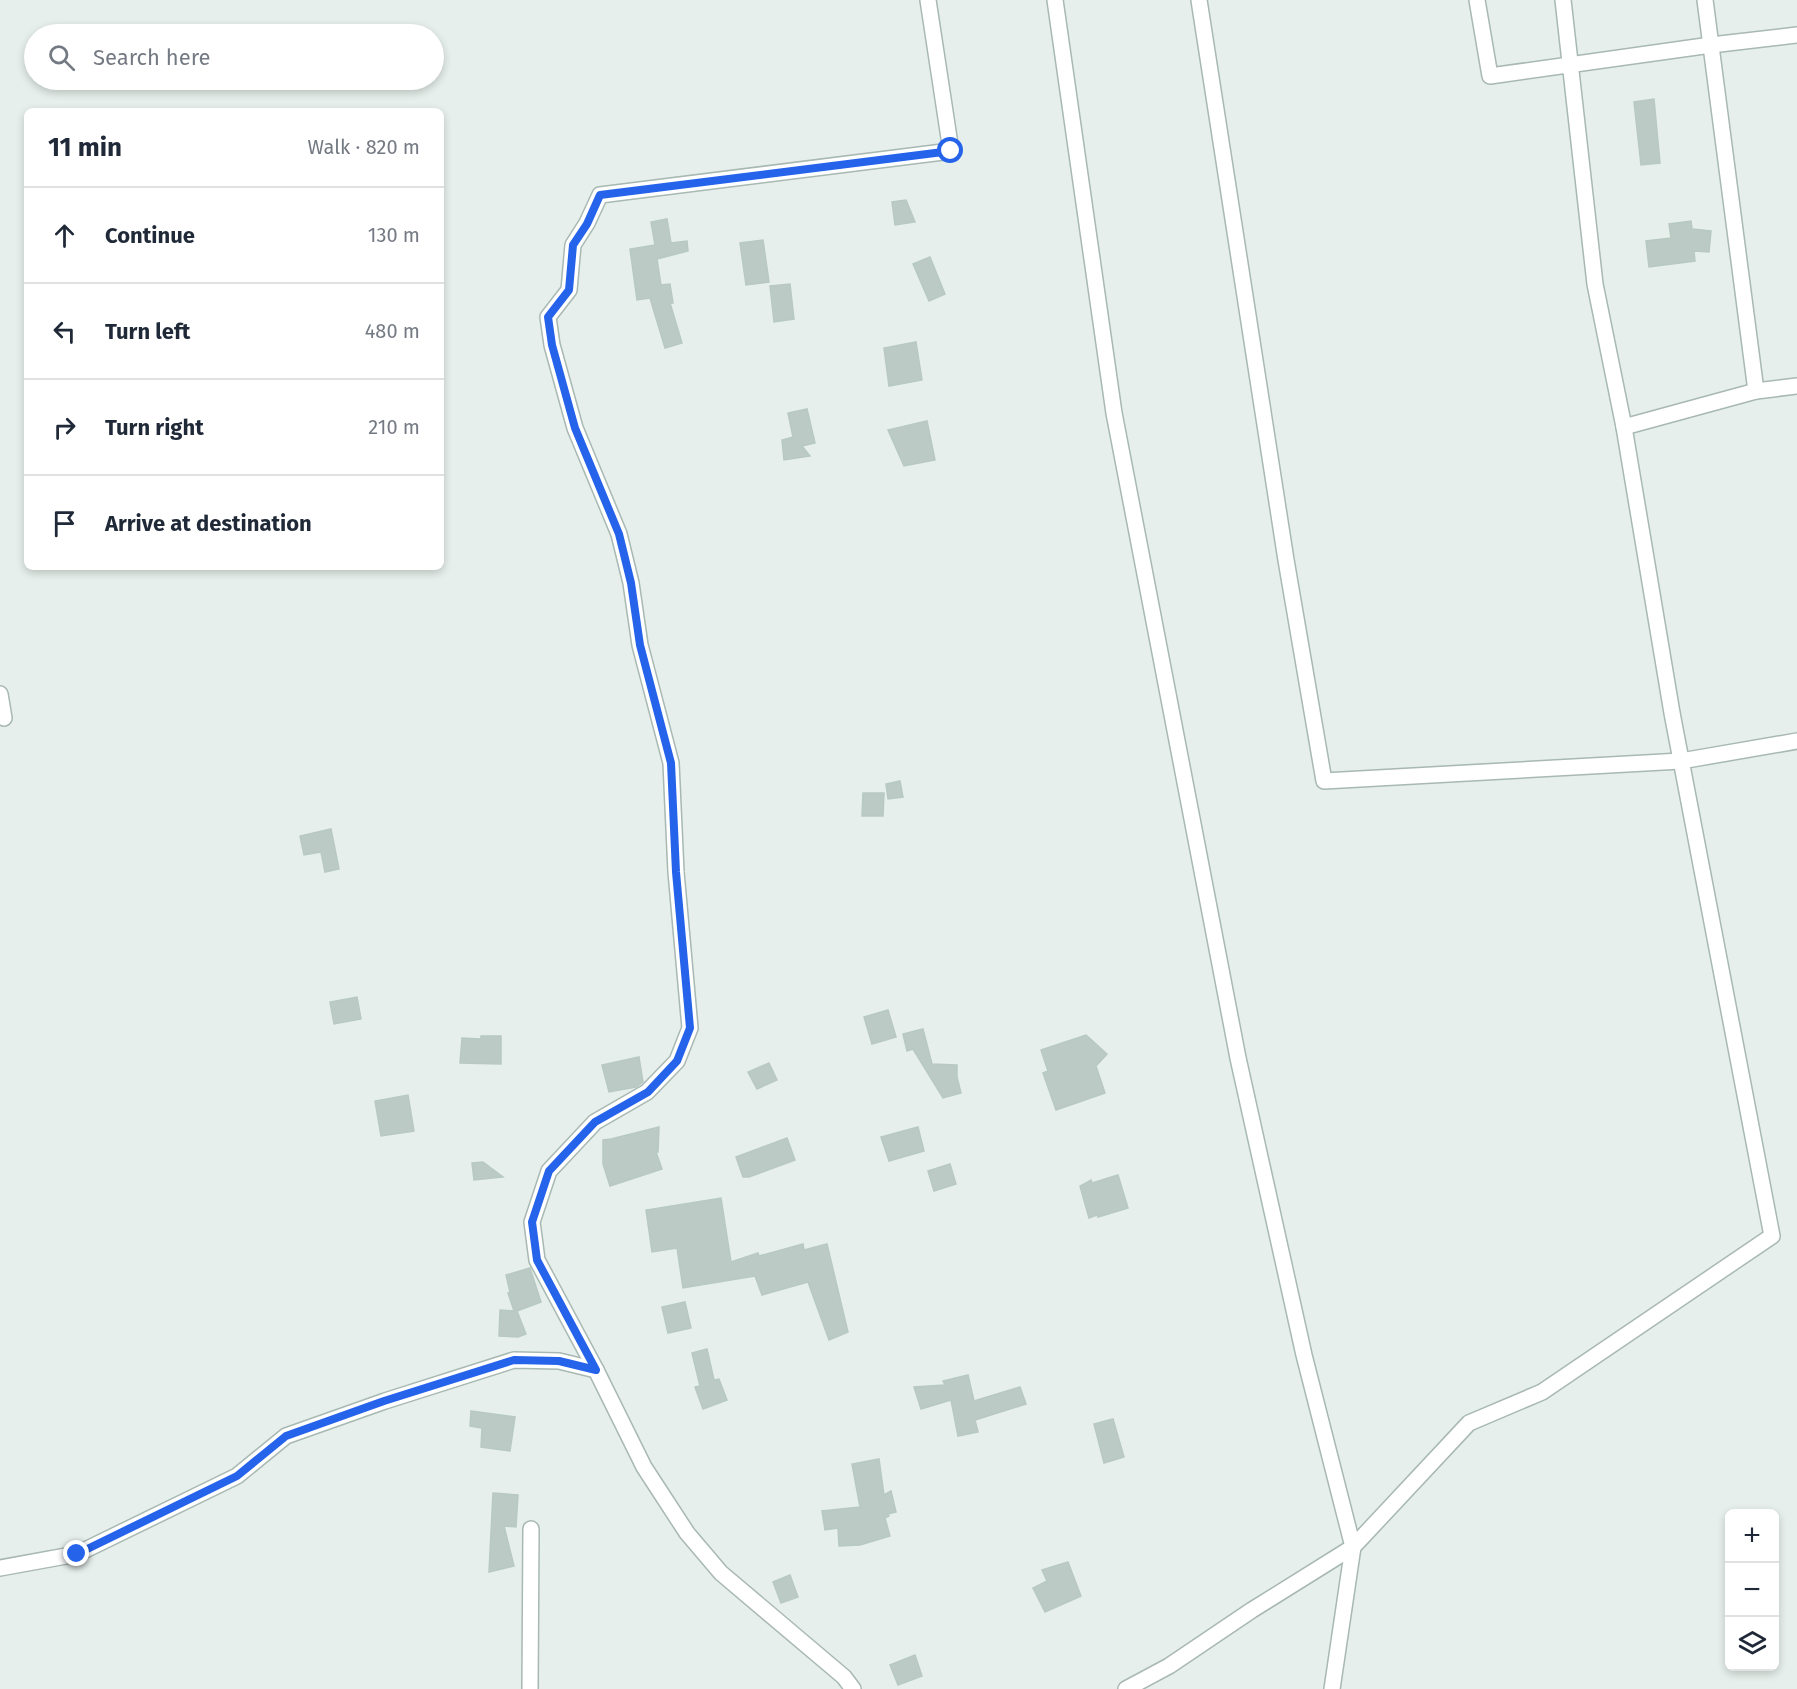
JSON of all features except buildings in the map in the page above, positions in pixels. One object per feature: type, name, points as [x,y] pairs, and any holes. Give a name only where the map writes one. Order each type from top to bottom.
[{"type":"street","points":[[853,1689],[844,1677],[721,1573],[687,1533],[644,1467],[596,1370],[537,1260],[532,1222],[549,1171],[595,1122],[648,1092],[677,1061],[690,1028],[676,872],[671,763],[640,645],[631,583],[619,534],[575,428],[552,345],[548,317],[569,290],[573,245],[587,224],[600,195],[951,151],[928,0]]},
{"type":"street","points":[[1055,0],[1116,425],[1241,1070],[1304,1355],[1353,1547],[1332,1689]]},
{"type":"street","points":[[1199,0],[1286,560],[1324,781],[1681,761],[1797,741]]},
{"type":"street","points":[[1477,0],[1490,76],[1797,35]]},
{"type":"street","points":[[1126,1689],[1169,1666],[1252,1610],[1353,1547],[1469,1423],[1542,1392],[1772,1236],[1681,761],[1624,427],[1595,284],[1563,0]]},
{"type":"street","points":[[1705,0],[1756,391]]},
{"type":"street","points":[[1624,427],[1756,391],[1797,386]]},
{"type":"street","points":[[0,694],[4,718]]},
{"type":"street","points":[[0,1568],[77,1554],[237,1476],[286,1436],[384,1401],[514,1360],[559,1361],[596,1370]]},
{"type":"street","points":[[530,1689],[531,1529]]},
{"type":"route","points":[[77,1554],[237,1476],[286,1436],[384,1401],[514,1360],[559,1361],[596,1370],[537,1260],[532,1222],[549,1171],[595,1122],[648,1092],[677,1061],[690,1028],[676,872],[671,763],[640,645],[631,583],[619,534],[575,428],[552,345],[548,317],[569,290],[573,245],[587,224],[600,195],[951,151]]}]
